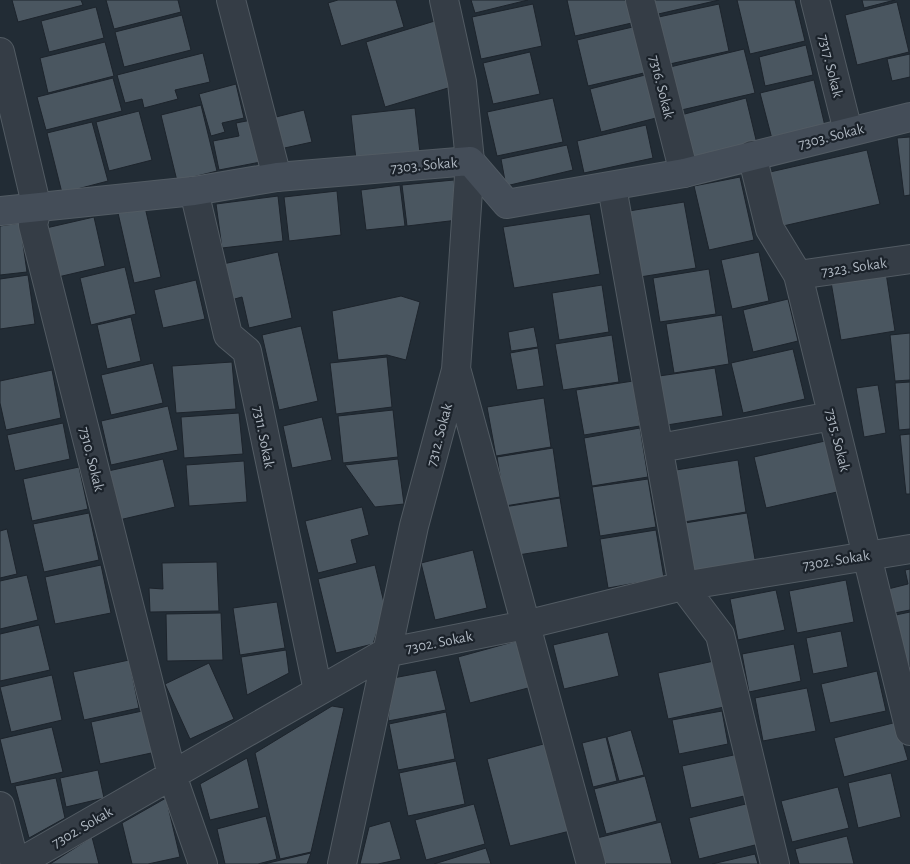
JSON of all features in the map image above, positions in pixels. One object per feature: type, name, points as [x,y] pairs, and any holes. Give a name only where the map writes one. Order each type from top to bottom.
[{"type":"street","points":[[231,0],[277,177]]},
{"type":"street","name":"7312. Sokak","points":[[342,864],[385,653],[414,526],[456,370],[470,161],[462,82],[444,0]]},
{"type":"street","name":"7316. Sokak","points":[[640,0],[684,173]]},
{"type":"street","name":"7317. Sokak","points":[[814,0],[848,132]]},
{"type":"street","name":"7310. Sokak","points":[[0,52],[37,208],[33,224],[172,775],[203,864]]},
{"type":"street","name":"7303. Sokak","points":[[0,211],[194,191],[277,177],[470,161],[508,204],[684,173],[910,117]]},
{"type":"street","name":"7315. Sokak","points":[[752,155],[770,229],[798,275],[910,731]]},
{"type":"street","points":[[612,187],[660,448],[683,586],[720,635],[775,864]]},
{"type":"street","name":"7311. Sokak","points":[[194,191],[228,335],[247,351],[318,691]]},
{"type":"street","name":"7323. Sokak","points":[[798,275],[910,259]]},
{"type":"street","points":[[456,370],[591,864]]},
{"type":"street","points":[[660,448],[832,416]]},
{"type":"street","name":"7302. Sokak","points":[[16,864],[385,653],[525,625],[683,586],[910,549]]},
{"type":"street","points":[[0,806],[16,864]]},
{"type":"building","points":[[12,0],[81,0],[83,5],[18,22]]},
{"type":"building","points":[[106,0],[178,0],[181,12],[114,29]]},
{"type":"building","points":[[338,0],[396,0],[404,27],[341,46],[328,3]]},
{"type":"building","points":[[471,0],[528,0],[475,13]]},
{"type":"building","points":[[567,0],[631,0],[636,22],[575,36]]},
{"type":"building","points":[[651,0],[719,0],[654,15]]},
{"type":"building","points":[[737,0],[795,0],[805,41],[750,54]]},
{"type":"building","points":[[862,0],[895,0],[864,8]]},
{"type":"building","points":[[897,2],[909,52],[857,65],[845,15]]},
{"type":"building","points":[[533,4],[542,46],[481,59],[472,17]]},
{"type":"building","points":[[719,4],[729,51],[665,65],[654,18]]},
{"type":"building","points":[[96,7],[104,38],[49,52],[41,21]]},
{"type":"building","points":[[182,15],[191,50],[124,67],[115,32]]},
{"type":"building","points":[[438,20],[458,85],[385,107],[366,42]]},
{"type":"building","points":[[637,26],[648,72],[588,86],[577,40]]},
{"type":"building","points":[[105,42],[114,76],[48,93],[40,58]]},
{"type":"building","points":[[806,45],[813,75],[765,86],[759,57]]},
{"type":"building","points":[[744,49],[755,93],[677,111],[666,68]]},
{"type":"building","points":[[530,52],[540,94],[493,104],[483,63]]},
{"type":"building","points":[[203,53],[210,82],[175,90],[178,99],[144,108],[142,99],[125,103],[117,75]]},
{"type":"building","points":[[910,54],[910,77],[892,81],[887,59]]},
{"type":"building","points":[[649,74],[660,117],[601,132],[590,89]]},
{"type":"building","points":[[113,78],[122,111],[46,130],[37,97]]},
{"type":"building","points":[[814,80],[825,126],[772,139],[760,93]]},
{"type":"building","points":[[236,84],[244,118],[222,123],[225,132],[211,136],[199,94]]},
{"type":"building","points":[[553,98],[563,142],[497,156],[487,112]]},
{"type":"building","points":[[746,98],[758,148],[690,165],[677,116]]},
{"type":"building","points":[[201,105],[217,171],[177,181],[161,115]]},
{"type":"building","points":[[415,108],[420,153],[356,160],[351,115]]},
{"type":"building","points":[[304,110],[312,142],[280,149],[272,118]]},
{"type":"building","points":[[139,111],[152,160],[109,171],[96,122]]},
{"type":"building","points":[[257,119],[266,161],[219,170],[213,141],[239,136],[236,123]]},
{"type":"building","points":[[92,122],[108,181],[62,193],[47,133]]},
{"type":"building","points":[[646,125],[653,158],[584,173],[577,141]]},
{"type":"building","points":[[910,137],[910,195],[904,196],[897,138]]},
{"type":"building","points":[[567,145],[573,170],[506,186],[501,159]]},
{"type":"building","points":[[867,150],[880,204],[783,226],[770,172]]},
{"type":"building","points":[[740,177],[754,240],[709,250],[694,186]]},
{"type":"building","points":[[454,180],[458,220],[407,226],[402,185]]},
{"type":"building","points":[[400,185],[405,226],[366,230],[361,190]]},
{"type":"building","points":[[337,191],[341,235],[289,241],[284,197]]},
{"type":"building","points":[[278,196],[283,241],[222,248],[216,204]]},
{"type":"building","points":[[684,202],[696,268],[640,277],[629,211]]},
{"type":"building","points":[[145,207],[161,277],[134,283],[118,213]]},
{"type":"building","points":[[590,214],[600,274],[514,288],[503,227]]},
{"type":"building","points":[[94,217],[105,266],[58,277],[46,228]]},
{"type":"building","points":[[20,223],[27,272],[0,275],[0,226]]},
{"type":"building","points":[[278,252],[292,318],[249,328],[242,297],[231,300],[223,264]]},
{"type":"building","points":[[759,252],[769,301],[732,309],[721,260]]},
{"type":"building","points":[[125,267],[136,314],[91,325],[80,278]]},
{"type":"building","points":[[709,269],[716,314],[660,322],[653,278]]},
{"type":"building","points":[[886,273],[895,331],[841,340],[831,282]]},
{"type":"building","points":[[28,275],[35,324],[0,329],[0,279]]},
{"type":"building","points":[[196,280],[205,319],[163,328],[154,290]]},
{"type":"building","points":[[602,285],[609,332],[559,340],[552,293]]},
{"type":"building","points":[[401,296],[420,302],[406,360],[387,355],[338,360],[332,311]]},
{"type":"building","points":[[788,299],[798,341],[753,352],[743,310]]},
{"type":"building","points":[[722,315],[729,364],[674,373],[666,324]]},
{"type":"building","points":[[131,317],[141,361],[107,369],[97,325]]},
{"type":"building","points":[[301,326],[318,401],[279,410],[262,335]]},
{"type":"building","points":[[534,327],[538,347],[511,351],[508,332]]},
{"type":"building","points":[[910,333],[910,380],[895,381],[890,335]]},
{"type":"building","points":[[612,335],[619,382],[563,390],[555,344]]},
{"type":"building","points":[[538,348],[544,386],[517,390],[510,353]]},
{"type":"building","points":[[793,349],[805,399],[743,413],[731,363]]},
{"type":"building","points":[[387,357],[392,407],[336,414],[330,363]]},
{"type":"building","points":[[232,362],[236,409],[176,413],[172,366]]},
{"type":"building","points":[[153,363],[163,403],[111,415],[101,375]]},
{"type":"building","points":[[715,368],[723,416],[667,425],[659,376]]},
{"type":"building","points":[[52,370],[61,418],[6,430],[0,403],[0,381]]},
{"type":"building","points":[[633,381],[640,426],[584,435],[576,390]]},
{"type":"building","points":[[910,382],[910,429],[899,430],[895,383]]},
{"type":"building","points":[[878,385],[886,433],[864,437],[856,388]]},
{"type":"building","points":[[544,398],[551,447],[496,456],[487,407]]},
{"type":"building","points":[[168,406],[178,450],[111,465],[101,421]]},
{"type":"building","points":[[393,410],[398,457],[343,463],[338,416]]},
{"type":"building","points":[[239,413],[243,454],[184,458],[181,417]]},
{"type":"building","points":[[322,417],[332,460],[292,468],[283,426]]},
{"type":"building","points":[[63,423],[70,459],[15,471],[7,435]]},
{"type":"building","points":[[640,428],[648,477],[592,486],[584,438]]},
{"type":"building","points":[[910,434],[910,494],[906,494],[900,435]]},
{"type":"building","points":[[825,441],[837,492],[766,508],[754,457]]},
{"type":"building","points":[[553,448],[560,497],[505,506],[497,457]]},
{"type":"building","points":[[163,459],[175,507],[119,520],[108,471]]},
{"type":"building","points":[[398,459],[404,504],[375,507],[345,465]]},
{"type":"building","points":[[738,460],[746,512],[684,522],[676,470]]},
{"type":"building","points":[[244,461],[247,502],[189,506],[186,465]]},
{"type":"building","points":[[79,467],[88,509],[32,521],[23,479]]},
{"type":"building","points":[[648,479],[656,527],[600,536],[592,487]]},
{"type":"building","points":[[560,498],[568,547],[512,556],[504,507]]},
{"type":"building","points":[[362,507],[369,535],[351,540],[357,563],[318,573],[305,521]]},
{"type":"building","points":[[89,513],[99,560],[44,572],[33,524]]},
{"type":"building","points":[[747,513],[756,565],[693,575],[685,523]]},
{"type":"building","points":[[7,529],[17,574],[0,578],[0,531]]},
{"type":"building","points":[[656,530],[664,578],[608,588],[600,539]]},
{"type":"building","points":[[473,550],[487,608],[435,620],[421,563]]},
{"type":"building","points":[[217,562],[219,611],[150,612],[149,588],[163,589],[162,563]]},
{"type":"building","points":[[101,565],[111,613],[55,624],[45,577]]},
{"type":"building","points":[[375,565],[385,607],[373,644],[336,653],[318,579]]},
{"type":"building","points":[[910,569],[910,610],[889,614],[884,590],[908,584],[905,570]]},
{"type":"building","points":[[27,575],[38,620],[0,629],[0,581]]},
{"type":"building","points":[[846,580],[854,622],[797,633],[789,591]]},
{"type":"building","points":[[776,590],[785,630],[738,640],[730,599]]},
{"type":"building","points":[[277,602],[285,648],[240,655],[233,608]]},
{"type":"building","points":[[910,612],[910,666],[902,668],[891,616]]},
{"type":"building","points":[[221,613],[223,660],[167,661],[166,614]]},
{"type":"building","points":[[39,625],[50,670],[0,681],[0,634]]},
{"type":"building","points":[[841,631],[848,667],[813,674],[806,638]]},
{"type":"building","points":[[608,632],[619,676],[564,689],[553,645]]},
{"type":"building","points":[[520,640],[532,687],[470,703],[458,657]]},
{"type":"building","points":[[794,644],[801,681],[749,692],[742,654]]},
{"type":"building","points":[[286,650],[289,673],[247,695],[241,657]]},
{"type":"building","points":[[129,660],[139,708],[84,720],[73,672]]},
{"type":"building","points":[[714,661],[724,707],[668,719],[658,673]]},
{"type":"building","points":[[209,663],[234,719],[190,739],[165,684]]},
{"type":"building","points":[[436,670],[446,710],[388,721],[393,678]]},
{"type":"building","points":[[877,671],[886,711],[830,723],[821,684]]},
{"type":"building","points":[[52,675],[62,720],[11,732],[0,687]]},
{"type":"building","points":[[807,688],[816,731],[763,741],[755,698]]},
{"type":"building","points":[[332,706],[344,708],[311,852],[280,859],[255,753]]},
{"type":"building","points":[[147,710],[156,752],[100,764],[91,722]]},
{"type":"building","points":[[722,711],[728,744],[679,754],[672,720]]},
{"type":"building","points":[[446,712],[455,759],[398,770],[389,724]]},
{"type":"building","points":[[897,722],[908,760],[844,777],[834,738]]},
{"type":"building","points":[[52,727],[63,772],[11,784],[0,739]]},
{"type":"building","points":[[631,730],[644,775],[619,781],[607,737]]},
{"type":"building","points":[[606,737],[617,781],[593,787],[582,743]]},
{"type":"building","points":[[551,742],[574,830],[510,846],[487,759]]},
{"type":"building","points":[[743,753],[753,794],[691,808],[682,766]]},
{"type":"building","points":[[247,758],[259,808],[210,820],[200,784]]},
{"type":"building","points":[[456,761],[465,804],[408,816],[399,773]]},
{"type":"building","points":[[98,770],[104,798],[66,807],[60,778]]},
{"type":"building","points":[[891,773],[901,817],[858,828],[848,783]]},
{"type":"building","points":[[645,776],[657,821],[606,834],[594,789]]},
{"type":"building","points":[[56,778],[65,818],[29,838],[15,786]]},
{"type":"building","points":[[838,787],[849,828],[792,842],[781,801]]},
{"type":"building","points":[[166,798],[180,857],[148,864],[132,864],[122,823]]},
{"type":"building","points":[[754,802],[763,843],[699,859],[689,818]]},
{"type":"building","points":[[474,804],[485,844],[426,860],[415,820]]},
{"type":"building","points":[[266,816],[277,859],[258,864],[225,864],[217,829]]},
{"type":"building","points":[[390,821],[401,859],[378,864],[360,864],[369,827]]},
{"type":"building","points":[[661,822],[672,864],[604,864],[597,838]]},
{"type":"building","points":[[847,836],[854,864],[799,864],[795,849]]},
{"type":"building","points":[[92,837],[99,864],[50,864]]},
{"type":"building","points":[[486,848],[491,864],[434,864]]},
{"type":"building","points":[[311,853],[307,864],[264,864]]},
{"type":"building","points":[[755,854],[758,864],[712,864]]}]
